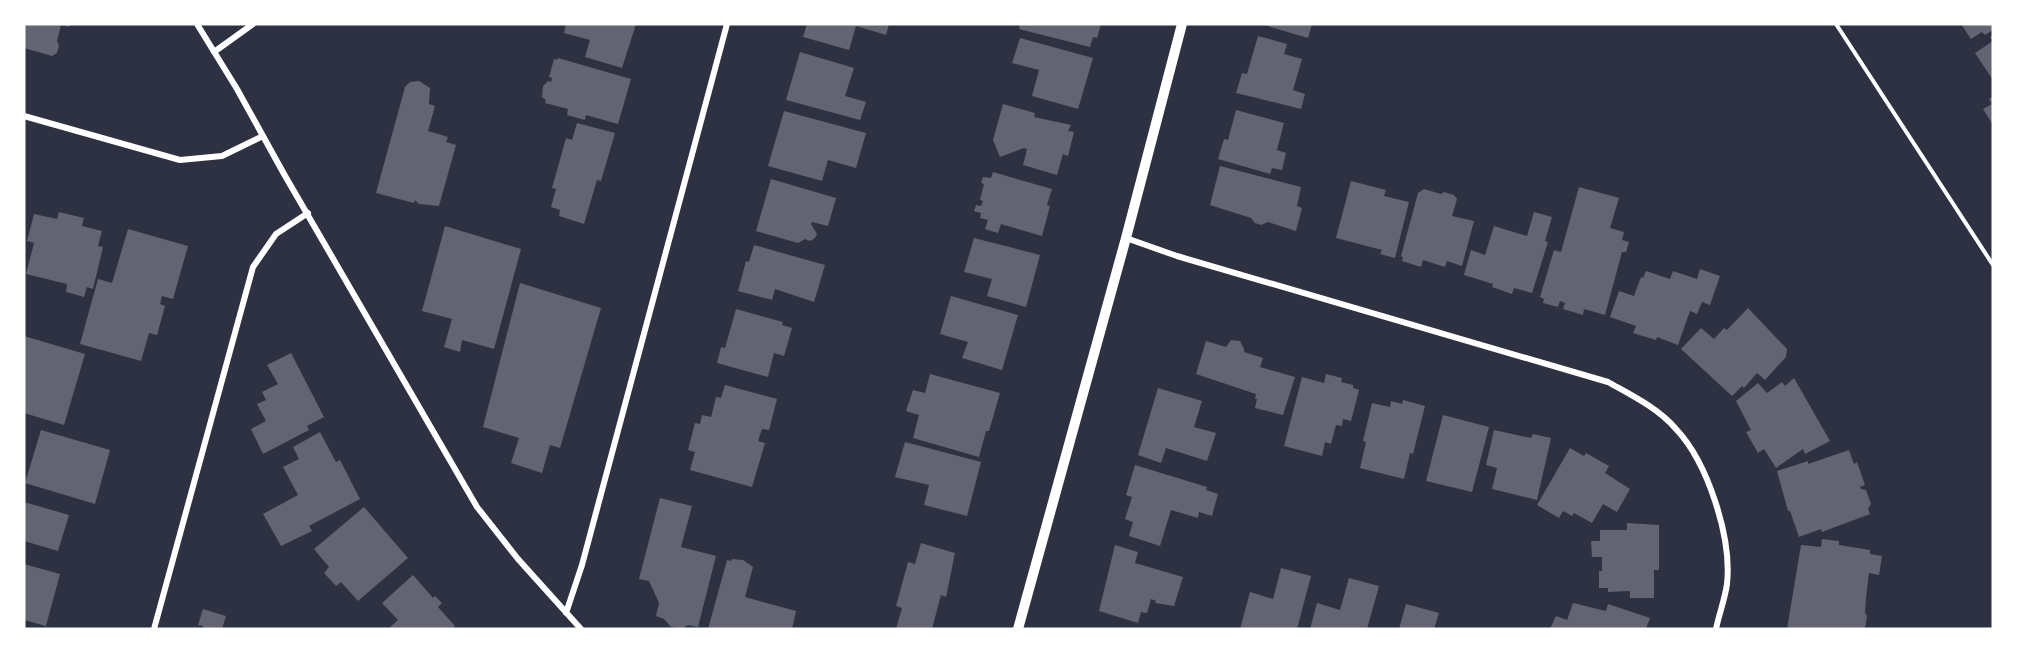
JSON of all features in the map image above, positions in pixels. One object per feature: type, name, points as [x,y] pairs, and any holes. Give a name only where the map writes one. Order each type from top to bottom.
[{"type":"street","points":[[197,24],[237,89],[477,507],[518,559],[581,629]]},
{"type":"street","points":[[214,52],[253,24]]},
{"type":"street","points":[[566,613],[582,565],[727,24]]},
{"type":"street","points":[[1018,629],[1126,238],[1182,24]]},
{"type":"street","points":[[24,116],[180,160],[222,156],[263,136]]},
{"type":"street","points":[[154,629],[253,267],[276,234],[308,213]]},
{"type":"street","points":[[1126,238],[1177,256],[1608,382],[1644,403],[1677,429],[1698,461],[1712,492],[1725,535],[1727,558],[1726,585],[1716,629]]},
{"type":"path","points":[[1836,24],[1993,265]]},
{"type":"building","points":[[24,24],[70,24],[69,27],[61,25],[57,53],[52,56],[24,48]]},
{"type":"building","points":[[566,24],[636,24],[622,68],[585,57],[590,40],[564,33]]},
{"type":"building","points":[[807,24],[889,24],[886,35],[856,26],[849,50],[803,37]]},
{"type":"building","points":[[1020,24],[1101,24],[1097,38],[1093,37],[1090,47],[1019,29]]},
{"type":"building","points":[[1261,24],[1312,24],[1308,38]]},
{"type":"building","points":[[1961,24],[1993,24],[1993,30],[1985,35],[1982,32],[1971,39]]},
{"type":"building","points":[[1258,36],[1287,44],[1284,54],[1302,59],[1293,90],[1305,94],[1301,109],[1236,93],[1242,73],[1247,74]]},
{"type":"building","points":[[1020,38],[1093,58],[1078,109],[1032,96],[1039,70],[1012,63]]},
{"type":"building","points":[[1993,41],[1993,80],[1975,53]]},
{"type":"building","points":[[800,52],[854,68],[845,96],[866,102],[860,120],[786,100]]},
{"type":"building","points":[[558,58],[631,79],[618,124],[586,115],[585,120],[567,115],[568,109],[545,103],[546,100],[542,97],[543,86],[548,81],[551,82],[552,78],[549,77],[554,59]]},
{"type":"building","points":[[419,81],[430,88],[429,104],[435,106],[428,131],[448,137],[446,142],[456,145],[439,206],[419,204],[415,200],[414,203],[376,193],[405,87],[410,82]]},
{"type":"building","points":[[1993,96],[1993,125],[1983,109],[1992,104],[1989,99]]},
{"type":"building","points":[[1003,104],[1035,113],[1034,117],[1071,125],[1068,131],[1074,132],[1068,156],[1063,154],[1057,175],[1023,165],[1027,149],[1024,148],[1000,157],[993,140]]},
{"type":"building","points":[[1236,110],[1284,123],[1277,150],[1286,153],[1282,170],[1272,168],[1270,174],[1218,159],[1224,139],[1228,140]]},
{"type":"building","points":[[784,111],[866,133],[856,168],[828,160],[822,181],[768,166]]},
{"type":"building","points":[[577,123],[615,133],[601,181],[597,180],[584,224],[559,216],[560,210],[551,207],[556,189],[552,188],[566,138],[572,140]]},
{"type":"building","points":[[1220,166],[1301,187],[1297,206],[1302,208],[1296,231],[1268,222],[1261,225],[1255,223],[1251,218],[1210,205]]},
{"type":"building","points":[[993,172],[1052,189],[1042,236],[1001,224],[998,233],[985,229],[988,220],[980,218],[981,213],[974,211],[976,205],[981,206],[983,201],[980,200],[984,184],[981,183],[983,177],[991,178]]},
{"type":"building","points":[[771,179],[836,198],[828,226],[812,222],[817,234],[815,238],[810,241],[805,239],[798,243],[756,231]]},
{"type":"building","points":[[1351,181],[1386,190],[1384,196],[1409,202],[1395,258],[1380,254],[1382,250],[1336,238]]},
{"type":"building","points":[[1579,187],[1619,198],[1610,228],[1624,232],[1622,240],[1629,242],[1626,252],[1622,252],[1605,315],[1584,309],[1583,315],[1563,309],[1565,303],[1560,301],[1558,307],[1543,303],[1544,299],[1540,297],[1554,250],[1561,252]]},
{"type":"building","points":[[1424,189],[1454,195],[1457,199],[1452,216],[1474,221],[1462,266],[1447,261],[1445,267],[1423,260],[1421,267],[1402,261],[1401,256],[1418,193]]},
{"type":"building","points":[[59,212],[84,218],[82,226],[102,231],[98,246],[103,247],[93,289],[87,287],[84,297],[66,292],[67,284],[26,274],[34,243],[27,241],[34,214],[57,219]]},
{"type":"building","points":[[1534,212],[1552,217],[1545,241],[1548,242],[1532,293],[1514,288],[1512,294],[1492,287],[1493,284],[1464,275],[1471,250],[1485,255],[1494,226],[1527,236]]},
{"type":"building","points":[[445,226],[521,249],[494,349],[462,340],[460,352],[444,347],[452,319],[422,311]]},
{"type":"building","points":[[128,229],[188,246],[173,299],[162,296],[160,304],[165,306],[157,335],[149,333],[141,361],[80,344],[98,279],[112,283]]},
{"type":"building","points":[[974,238],[1040,255],[1026,307],[987,296],[992,279],[964,272]]},
{"type":"building","points":[[754,245],[825,265],[814,302],[775,289],[772,300],[738,291],[746,261],[749,262]]},
{"type":"building","points":[[1700,269],[1720,276],[1710,305],[1702,302],[1697,314],[1690,311],[1678,345],[1657,337],[1656,340],[1633,333],[1636,326],[1610,317],[1619,291],[1634,296],[1641,277],[1643,278],[1646,271],[1670,279],[1673,271],[1697,279]]},
{"type":"building","points":[[520,283],[601,308],[560,448],[550,445],[542,473],[511,463],[519,438],[483,427]]},
{"type":"building","points":[[951,296],[1018,315],[1002,370],[962,358],[968,342],[940,334]]},
{"type":"building","points":[[1748,308],[1787,349],[1786,357],[1765,380],[1757,373],[1744,388],[1742,386],[1732,396],[1681,349],[1701,328],[1714,339],[1724,328],[1727,330]]},
{"type":"building","points":[[736,309],[783,322],[782,325],[792,328],[784,356],[774,353],[768,377],[717,363],[721,347],[725,348]]},
{"type":"building","points":[[24,336],[85,354],[64,425],[24,413]]},
{"type":"building","points":[[1231,340],[1240,341],[1244,352],[1263,358],[1260,367],[1295,377],[1283,415],[1255,408],[1256,394],[1196,374],[1206,341],[1226,347]]},
{"type":"building","points":[[291,353],[324,417],[307,426],[309,430],[263,454],[251,429],[266,421],[257,404],[266,400],[262,392],[278,384],[267,365]]},
{"type":"building","points":[[930,374],[1000,393],[979,457],[913,438],[919,415],[906,411],[913,390],[925,393]]},
{"type":"building","points":[[1326,374],[1342,378],[1341,382],[1353,385],[1353,388],[1359,390],[1351,421],[1343,419],[1342,426],[1336,425],[1331,444],[1325,442],[1322,456],[1284,446],[1302,377],[1324,383]]},
{"type":"building","points":[[1794,378],[1830,441],[1805,454],[1803,449],[1776,468],[1764,449],[1758,453],[1746,432],[1751,430],[1736,401],[1758,383],[1767,393],[1782,382],[1785,386]]},
{"type":"building","points":[[725,385],[777,399],[769,430],[762,429],[758,441],[765,443],[752,487],[690,470],[695,452],[688,450],[695,423],[700,424],[702,415],[711,417],[716,397],[721,398]]},
{"type":"building","points":[[1158,388],[1202,401],[1194,427],[1216,433],[1207,461],[1166,448],[1161,463],[1138,455]]},
{"type":"building","points":[[1403,400],[1425,406],[1404,479],[1360,468],[1366,442],[1363,441],[1372,403],[1390,407],[1391,401],[1402,404]]},
{"type":"building","points":[[1443,415],[1489,427],[1472,492],[1426,481]]},
{"type":"building","points":[[41,430],[110,450],[95,504],[25,483]]},
{"type":"building","points":[[1494,430],[1531,438],[1533,434],[1551,438],[1537,500],[1492,489],[1497,468],[1486,465]]},
{"type":"building","points":[[320,432],[336,462],[340,460],[360,499],[309,526],[312,531],[281,546],[263,514],[298,495],[283,467],[299,459],[293,447]]},
{"type":"building","points":[[905,442],[981,462],[967,516],[924,505],[929,485],[895,477]]},
{"type":"building","points":[[1570,448],[1584,456],[1586,453],[1609,466],[1605,473],[1630,489],[1617,512],[1603,504],[1592,523],[1574,513],[1572,516],[1563,511],[1559,518],[1537,505]]},
{"type":"building","points":[[1849,450],[1854,464],[1857,462],[1865,485],[1860,487],[1866,490],[1871,504],[1868,509],[1870,514],[1822,532],[1821,529],[1799,537],[1790,511],[1788,511],[1777,471],[1808,461],[1808,464]]},
{"type":"building","points":[[1135,465],[1207,487],[1206,490],[1218,494],[1212,516],[1199,512],[1198,518],[1171,510],[1160,546],[1129,536],[1133,522],[1125,519],[1132,497],[1126,495]]},
{"type":"building","points":[[660,498],[692,506],[681,547],[716,556],[698,627],[688,625],[682,629],[671,627],[664,619],[656,616],[659,603],[649,581],[639,579]]},
{"type":"building","points":[[24,502],[69,515],[58,551],[24,541]]},
{"type":"building","points":[[364,507],[408,558],[358,601],[341,582],[336,586],[324,573],[329,567],[314,549]]},
{"type":"building","points":[[1627,523],[1659,525],[1659,570],[1654,570],[1654,598],[1630,598],[1630,591],[1608,592],[1608,588],[1599,588],[1602,557],[1592,557],[1591,541],[1600,541],[1600,530],[1627,530]]},
{"type":"building","points":[[1822,539],[1839,541],[1839,545],[1870,550],[1870,554],[1882,556],[1879,575],[1869,573],[1865,629],[1787,629],[1801,545],[1821,547]]},
{"type":"building","points":[[921,543],[955,553],[946,597],[941,595],[932,629],[896,629],[902,608],[896,606],[908,562],[915,564]]},
{"type":"building","points":[[1115,545],[1138,552],[1135,563],[1183,577],[1174,606],[1155,603],[1156,601],[1151,599],[1147,613],[1141,612],[1138,623],[1099,611]]},
{"type":"building","points":[[727,560],[743,560],[753,567],[745,597],[796,611],[792,629],[708,629]]},
{"type":"building","points":[[24,564],[60,574],[46,626],[24,620]]},
{"type":"building","points":[[1281,568],[1311,576],[1297,629],[1240,629],[1250,592],[1273,599]]},
{"type":"building","points":[[413,575],[433,598],[435,596],[442,603],[438,607],[455,626],[452,629],[388,629],[398,620],[382,603]]},
{"type":"building","points":[[1349,578],[1379,586],[1367,629],[1310,629],[1317,603],[1340,610]]},
{"type":"building","points":[[1573,603],[1606,611],[1608,604],[1650,618],[1646,629],[1550,629],[1556,616],[1567,620]]},
{"type":"building","points":[[1406,604],[1439,613],[1434,629],[1399,629]]},
{"type":"building","points":[[203,609],[226,616],[222,629],[203,629],[203,626],[198,625]]}]
